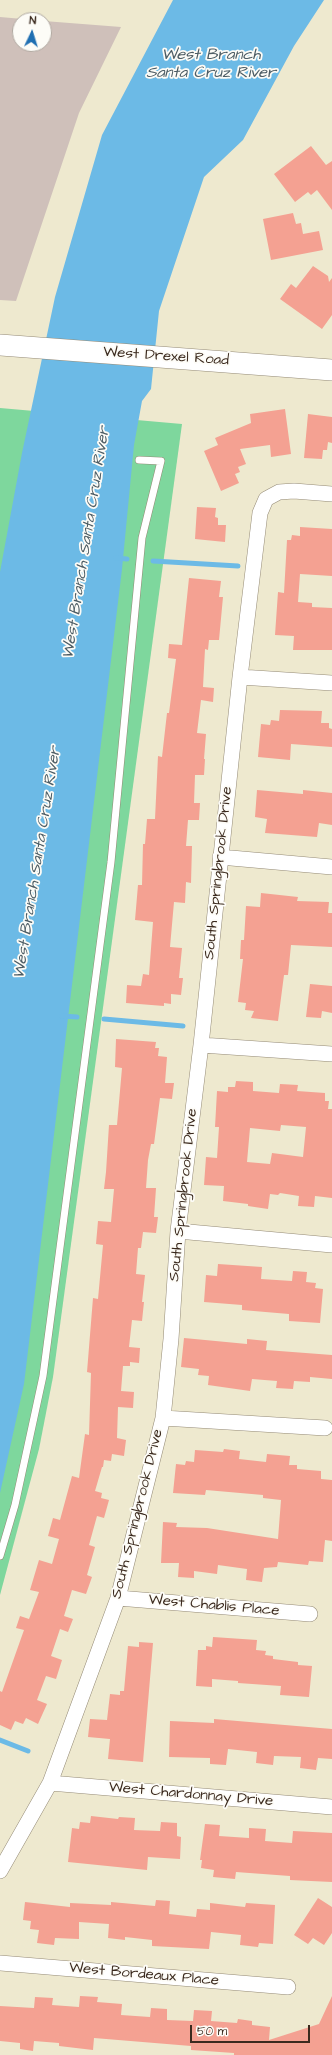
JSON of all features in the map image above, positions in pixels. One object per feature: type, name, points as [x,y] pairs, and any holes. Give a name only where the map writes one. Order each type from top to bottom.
[{"type":"street","name":"West Drexel Road","points":[[0,345],[332,370]]},
{"type":"street","name":"South Springbrook Drive","points":[[0,1871],[50,1783],[118,1598],[163,1418],[171,1339],[178,1231],[201,1045],[240,677],[260,513],[269,490],[332,494]]},
{"type":"street","points":[[240,677],[332,683]]},
{"type":"street","points":[[220,858],[332,867]]},
{"type":"street","points":[[201,1045],[332,1054]]},
{"type":"street","points":[[178,1231],[332,1245]]},
{"type":"street","points":[[163,1418],[325,1428]]},
{"type":"street","name":"West Chablis Place","points":[[118,1598],[310,1614]]},
{"type":"street","name":"West Chardonnay Drive","points":[[50,1783],[332,1807]]},
{"type":"street","name":"West Bordeaux Place","points":[[0,1963],[288,1987]]},
{"type":"lane","points":[[0,1556],[16,1505],[43,1376],[111,862],[142,538],[161,461],[139,460]]},
{"type":"shaded area","points":[[0,17],[12,18],[12,52],[52,52],[52,22],[121,27],[79,113],[16,301],[0,300]]},
{"type":"green space","name":"West Branch Santa Cruz River","points":[[0,408],[182,424],[53,1377],[39,1449],[0,1595]]},
{"type":"water","name":"West Branch Santa Cruz River","points":[[173,0],[324,0],[294,46],[243,140],[204,177],[159,311],[151,389],[142,401],[134,445],[122,569],[24,1384],[0,1493],[0,572],[22,453],[55,297],[102,135]]},
{"type":"building","points":[[311,146],[326,165],[332,161],[332,210],[317,190],[311,195],[308,192],[295,202],[274,174]]},
{"type":"building","points":[[293,213],[296,224],[301,223],[303,234],[319,231],[323,250],[271,260],[263,219]]},
{"type":"building","points":[[313,266],[328,276],[329,282],[332,278],[332,315],[322,329],[280,299],[291,284],[296,288]]},
{"type":"building","points":[[285,409],[291,454],[271,457],[270,445],[240,449],[246,464],[238,467],[240,472],[235,474],[239,483],[221,491],[204,451],[218,445],[215,438],[251,423],[250,414]]},
{"type":"building","points":[[308,414],[332,417],[332,443],[328,442],[327,450],[323,450],[322,459],[304,458]]},
{"type":"building","points":[[197,507],[216,508],[215,517],[218,518],[218,525],[226,525],[225,542],[195,539]]},
{"type":"building","points":[[300,527],[332,529],[332,576],[300,574],[298,602],[312,603],[312,607],[332,608],[332,650],[293,650],[294,636],[275,635],[278,592],[284,593],[287,540],[291,540],[292,535],[300,536]]},
{"type":"building","points":[[189,578],[221,581],[219,597],[223,597],[219,640],[209,640],[208,650],[205,649],[203,687],[214,688],[213,702],[201,700],[197,733],[206,734],[205,759],[204,775],[195,775],[194,803],[200,803],[199,820],[188,820],[186,846],[192,846],[191,883],[186,882],[185,903],[174,902],[170,947],[182,948],[179,978],[183,978],[181,995],[171,994],[171,1004],[164,1003],[164,1006],[126,1003],[127,985],[141,986],[143,974],[149,975],[153,922],[135,920],[138,885],[142,885],[143,844],[145,844],[147,819],[155,819],[158,756],[162,757],[167,713],[169,713],[176,659],[168,658],[169,644],[182,645]]},
{"type":"building","points":[[280,710],[322,711],[321,723],[329,723],[329,728],[332,729],[332,747],[291,744],[290,760],[258,757],[261,724],[270,725],[271,720],[279,721]]},
{"type":"building","points":[[257,790],[303,794],[303,790],[332,793],[332,825],[319,823],[317,837],[265,833],[267,819],[255,817]]},
{"type":"building","points":[[261,893],[298,897],[297,901],[329,902],[328,913],[332,913],[332,947],[291,945],[288,975],[284,975],[278,1021],[251,1018],[254,1011],[245,1010],[246,1003],[238,1002],[243,959],[240,959],[241,940],[244,940],[246,906],[260,907]]},
{"type":"building","points":[[310,984],[332,986],[332,1013],[322,1011],[321,1018],[306,1017]]},
{"type":"building","points":[[116,1039],[156,1042],[155,1048],[159,1048],[158,1056],[167,1057],[165,1083],[174,1083],[172,1099],[160,1098],[154,1144],[151,1144],[148,1160],[146,1188],[156,1188],[154,1217],[158,1217],[156,1233],[143,1232],[141,1248],[138,1248],[136,1274],[145,1275],[142,1302],[144,1302],[142,1321],[132,1320],[129,1347],[140,1348],[139,1363],[130,1362],[130,1366],[123,1366],[121,1391],[134,1392],[133,1408],[118,1407],[117,1438],[126,1440],[124,1456],[112,1454],[111,1461],[104,1460],[95,1491],[102,1493],[101,1498],[109,1500],[104,1518],[97,1516],[89,1545],[95,1547],[87,1575],[92,1577],[86,1594],[72,1590],[64,1616],[73,1619],[68,1632],[60,1629],[51,1656],[62,1660],[56,1679],[46,1676],[37,1700],[47,1704],[38,1724],[26,1718],[23,1724],[15,1721],[11,1730],[0,1725],[0,1691],[2,1692],[24,1630],[16,1628],[20,1616],[29,1619],[39,1592],[30,1590],[39,1560],[52,1564],[59,1539],[48,1536],[53,1518],[60,1520],[72,1476],[79,1478],[85,1434],[89,1435],[91,1373],[87,1372],[93,1298],[98,1299],[103,1245],[96,1244],[98,1221],[111,1222],[114,1189],[104,1189],[109,1125],[117,1125],[122,1068],[115,1067]]},
{"type":"building","points":[[236,1081],[253,1082],[253,1091],[279,1093],[280,1084],[298,1085],[297,1091],[325,1093],[325,1101],[329,1101],[328,1109],[332,1109],[332,1198],[315,1196],[314,1207],[298,1206],[299,1196],[280,1193],[278,1195],[270,1194],[268,1209],[248,1206],[248,1204],[223,1201],[224,1186],[204,1185],[206,1157],[217,1158],[219,1127],[215,1127],[217,1091],[228,1092],[228,1087],[235,1087]],"holes":[[[281,1125],[306,1127],[303,1157],[272,1153],[270,1164],[247,1162],[250,1128],[280,1131]]]},
{"type":"building","points":[[218,1264],[262,1267],[261,1279],[292,1281],[293,1271],[307,1272],[306,1282],[316,1283],[315,1288],[323,1289],[320,1323],[289,1321],[289,1314],[242,1310],[242,1305],[204,1302],[206,1275],[217,1276]]},
{"type":"building","points":[[184,1338],[247,1344],[247,1339],[267,1341],[266,1350],[332,1355],[332,1379],[310,1377],[310,1382],[294,1381],[293,1389],[276,1388],[277,1381],[252,1379],[250,1391],[208,1385],[209,1376],[198,1375],[199,1369],[181,1367]]},
{"type":"building","points":[[224,1449],[240,1451],[239,1459],[266,1462],[267,1454],[290,1456],[289,1465],[297,1465],[297,1469],[321,1471],[321,1479],[332,1480],[332,1541],[325,1540],[323,1562],[309,1561],[308,1565],[278,1562],[277,1567],[264,1568],[262,1582],[246,1580],[247,1569],[218,1565],[217,1574],[194,1571],[194,1578],[178,1577],[179,1563],[161,1563],[163,1522],[177,1523],[176,1527],[207,1528],[278,1539],[281,1500],[263,1498],[263,1495],[206,1490],[205,1495],[173,1493],[176,1464],[185,1465],[186,1461],[194,1462],[195,1450],[223,1452]]},
{"type":"building","points":[[213,1637],[257,1640],[256,1650],[266,1651],[265,1655],[273,1656],[273,1659],[298,1662],[298,1665],[312,1666],[309,1697],[280,1695],[281,1686],[238,1683],[238,1681],[212,1679],[212,1687],[196,1686],[198,1650],[206,1650],[206,1646],[212,1647]]},
{"type":"building","points":[[139,1642],[153,1643],[143,1762],[108,1759],[110,1739],[88,1737],[90,1719],[107,1720],[110,1694],[120,1695],[120,1691],[124,1691],[128,1646],[139,1647]]},
{"type":"building","points":[[214,1719],[332,1729],[332,1759],[318,1758],[316,1770],[300,1768],[301,1757],[274,1756],[273,1765],[256,1763],[257,1752],[228,1749],[226,1765],[210,1764],[210,1758],[169,1757],[170,1721],[214,1723]]},
{"type":"building","points":[[91,1816],[118,1819],[119,1817],[135,1818],[134,1830],[160,1831],[161,1822],[177,1823],[177,1836],[181,1837],[180,1859],[148,1857],[147,1870],[68,1862],[72,1828],[79,1829],[80,1822],[90,1823]]},
{"type":"building","points":[[205,1824],[220,1825],[219,1836],[249,1838],[249,1828],[266,1829],[265,1841],[292,1843],[293,1831],[332,1833],[332,1882],[290,1880],[290,1876],[236,1872],[235,1879],[213,1877],[214,1870],[201,1868],[202,1860],[200,1860]]},
{"type":"building","points":[[318,1898],[332,1907],[332,1933],[324,1945],[313,1938],[308,1944],[294,1935]]},
{"type":"building","points":[[156,1900],[170,1901],[169,1914],[196,1917],[197,1909],[210,1910],[210,1903],[245,1907],[246,1903],[275,1905],[273,1944],[259,1943],[258,1947],[240,1945],[241,1935],[211,1932],[209,1949],[152,1946],[152,1940],[125,1937],[125,1940],[108,1938],[109,1924],[79,1922],[79,1939],[55,1938],[54,1945],[37,1943],[39,1930],[30,1929],[31,1921],[23,1920],[25,1902],[70,1907],[70,1903],[111,1905],[111,1902],[155,1906]]},
{"type":"building","points":[[80,1996],[98,1997],[97,2002],[122,2004],[121,2015],[150,2017],[151,2008],[167,2009],[167,2020],[193,2021],[194,2010],[212,2011],[211,2021],[237,2023],[238,2019],[252,2021],[252,2025],[270,2027],[269,2040],[319,2024],[332,1996],[332,2055],[234,2055],[234,2053],[191,2050],[191,2046],[94,2038],[93,2050],[59,2046],[59,2043],[34,2041],[33,2051],[20,2049],[20,2043],[0,2041],[0,2006],[34,2008],[35,1997],[53,1998],[52,2005],[79,2007]]},
{"type":"waterway","points":[[116,558],[127,559]]},
{"type":"waterway","points":[[153,561],[238,566]]},
{"type":"waterway","points":[[62,1016],[77,1017]]},
{"type":"waterway","points":[[104,1019],[183,1026]]},
{"type":"waterway","points":[[0,1740],[28,1751]]}]
